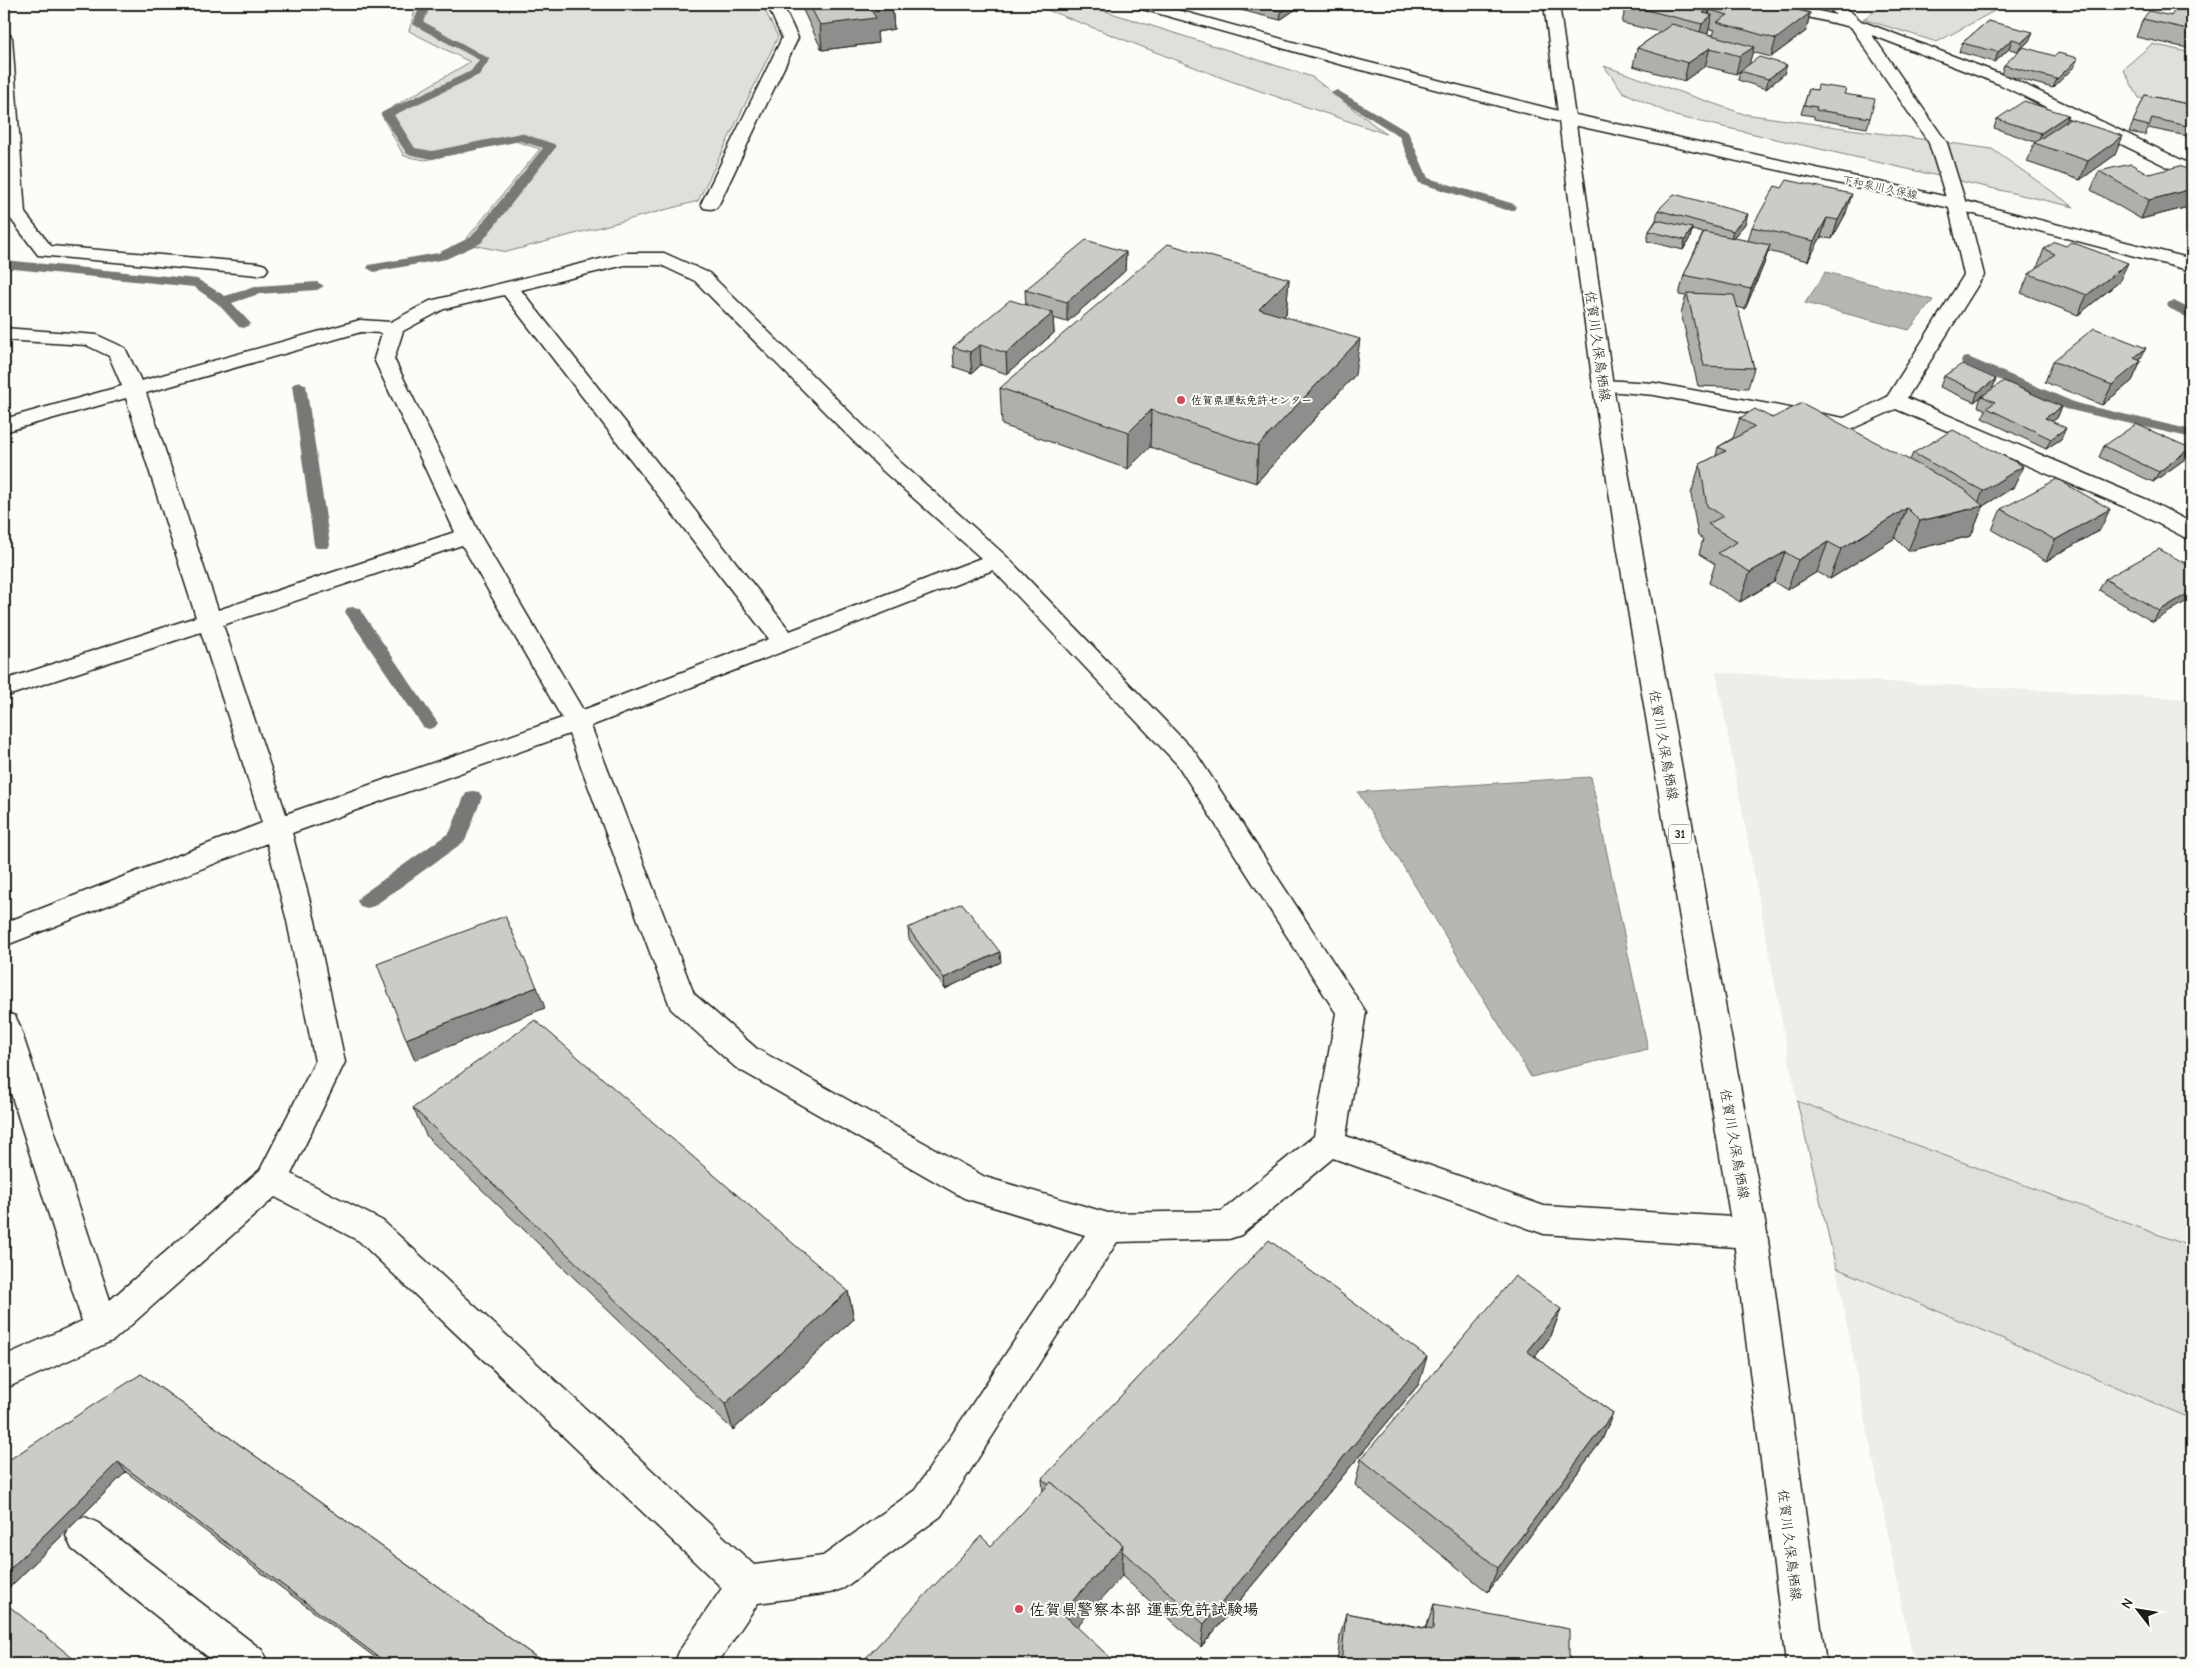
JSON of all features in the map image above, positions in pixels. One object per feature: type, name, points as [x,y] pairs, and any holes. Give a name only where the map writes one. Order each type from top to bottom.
[{"type":"street","points":[[710,204],[790,38],[775,4]]},
{"type":"street","name":"下和泉川久保線","points":[[1140,4],[1341,60],[1566,118],[1957,204],[2192,265]]},
{"type":"street","name":"佐賀川久保鳥栖線","points":[[1552,4],[1603,386],[1630,555],[1750,1233],[1806,1664]]},
{"type":"street","points":[[1769,4],[1856,24],[2005,81],[2192,172]]},
{"type":"street","points":[[1603,386],[1654,389],[1848,425],[1895,401],[1974,275],[1957,204],[1938,143],[1856,24],[1833,4]]},
{"type":"street","points":[[4,38],[16,214],[45,251],[258,269]]},
{"type":"street","points":[[4,426],[360,326],[394,328],[437,305],[625,259],[664,260],[702,277],[890,466],[997,560],[1186,758],[1351,1012],[1329,1143],[1229,1225],[1108,1228],[976,1188],[746,1058],[682,1001],[578,722],[468,535],[384,360],[394,328]]},
{"type":"street","points":[[508,287],[785,642]]},
{"type":"street","points":[[4,334],[90,339],[118,352],[134,389],[278,828],[301,921],[330,1062],[272,1180],[102,1329],[4,1373]]},
{"type":"street","points":[[1895,401],[2142,506],[2192,532]]},
{"type":"street","points":[[4,690],[468,535]]},
{"type":"street","points":[[4,935],[278,828],[578,722],[997,560]]},
{"type":"street","points":[[4,1024],[102,1329]]},
{"type":"street","points":[[1329,1143],[1544,1220],[1750,1233]]},
{"type":"street","points":[[272,1180],[371,1231],[747,1585]]},
{"type":"street","points":[[694,1664],[747,1585],[830,1574],[928,1503],[1108,1228]]},
{"type":"street","points":[[85,1536],[248,1664]]},
{"type":"shaded area","points":[[417,4],[762,4],[778,37],[698,201],[507,252],[463,243],[540,149],[515,141],[425,160],[404,156],[381,114],[470,62],[409,31]]},
{"type":"shaded area","points":[[1032,4],[1083,4],[1312,77],[1386,134],[1225,79]]},
{"type":"shaded area","points":[[1886,4],[2007,4],[1937,42],[1863,19]]},
{"type":"shaded area","points":[[2152,44],[2192,53],[2192,107],[2139,98],[2123,69]]},
{"type":"shaded area","points":[[1604,66],[1744,114],[1992,149],[2074,207],[1675,116],[1623,92]]},
{"type":"shaded area","points":[[1826,272],[1933,300],[1909,330],[1805,303]]},
{"type":"shaded area","points":[[1716,672],[2192,699],[2192,1247],[1797,1101]]},
{"type":"shaded area","points":[[1591,777],[1648,1049],[1531,1077],[1358,792]]},
{"type":"shaded area","points":[[1797,1101],[2192,1247],[2192,1419],[1836,1268]]},
{"type":"shaded area","points":[[1836,1268],[2192,1419],[2192,1664],[1916,1664],[1908,1638]]},
{"type":"building","points":[[809,4],[892,4],[869,7],[876,18],[820,25]]},
{"type":"building","points":[[1251,4],[1292,4],[1281,11]]},
{"type":"building","points":[[1692,4],[1710,8],[1703,13],[1712,15],[1702,24],[1626,5]]},
{"type":"building","points":[[1720,4],[1792,4],[1802,6],[1798,10],[1810,13],[1776,39],[1717,22],[1728,15],[1710,10]]},
{"type":"building","points":[[2179,4],[2192,4],[2192,30],[2143,19],[2149,11],[2171,16]]},
{"type":"building","points":[[1988,21],[2033,32],[2022,42],[2012,39],[1998,52],[1962,43]]},
{"type":"building","points":[[1672,24],[1754,47],[1740,56],[1710,48],[1688,63],[1637,48]]},
{"type":"building","points":[[2023,47],[2055,56],[2058,53],[2078,58],[2057,79],[2004,65]]},
{"type":"building","points":[[1759,57],[1787,65],[1768,79],[1740,71]]},
{"type":"building","points":[[1818,85],[1846,89],[1844,94],[1875,99],[1870,118],[1816,110],[1817,107],[1804,105],[1809,89],[1817,90]]},
{"type":"building","points":[[2145,95],[2192,105],[2192,127],[2152,118],[2149,126],[2133,122]]},
{"type":"building","points":[[2024,101],[2068,115],[2041,133],[1997,119]]},
{"type":"building","points":[[2070,119],[2123,136],[2088,161],[2034,143]]},
{"type":"building","points":[[2131,164],[2149,174],[2180,166],[2192,172],[2192,189],[2149,200],[2099,171]]},
{"type":"building","points":[[1787,180],[1852,194],[1838,220],[1827,218],[1814,241],[1752,227],[1775,186],[1782,188]]},
{"type":"building","points":[[1674,194],[1748,214],[1733,231],[1658,210]]},
{"type":"building","points":[[1657,220],[1692,228],[1685,240],[1649,231]]},
{"type":"building","points":[[1704,232],[1770,245],[1751,289],[1684,275]]},
{"type":"building","points":[[1086,240],[1126,252],[1067,302],[1025,290]]},
{"type":"building","points":[[2055,242],[2066,246],[2071,242],[2128,263],[2087,295],[2029,274],[2055,254],[2044,249]]},
{"type":"building","name":"佐賀県運転免許センター","points":[[1168,244],[1289,279],[1259,309],[1360,339],[1258,446],[1151,410],[1129,432],[1000,388]]},
{"type":"building","points":[[1687,293],[1734,295],[1754,368],[1704,366]]},
{"type":"building","points":[[1010,300],[1053,313],[1006,353],[980,345],[970,352],[953,347]]},
{"type":"building","points":[[2094,328],[2146,348],[2134,358],[2141,361],[2112,385],[2053,361]]},
{"type":"building","points":[[1962,364],[1996,379],[1978,392],[1944,376]]},
{"type":"building","points":[[2004,381],[2062,407],[2045,418],[2066,428],[2051,439],[1987,408],[1995,402],[1982,396]]},
{"type":"building","points":[[1802,403],[1964,489],[1983,506],[1920,521],[1907,508],[1841,549],[1828,542],[1798,560],[1785,552],[1750,572],[1718,553],[1737,542],[1708,524],[1723,516],[1707,506],[1700,464],[1726,451],[1718,447],[1755,427],[1740,418],[1755,409],[1772,418]]},
{"type":"building","points":[[2136,424],[2190,448],[2159,472],[2104,446]]},
{"type":"building","points":[[1953,430],[2023,466],[1983,491],[1913,453]]},
{"type":"building","points":[[2057,479],[2110,509],[2055,540],[2001,509]]},
{"type":"building","points":[[2159,549],[2192,567],[2192,591],[2159,611],[2105,579]]},
{"type":"building","points":[[962,903],[1000,952],[944,978],[908,928]]},
{"type":"building","points":[[505,916],[537,987],[406,1039],[377,964]]},
{"type":"building","points":[[535,1020],[848,1291],[725,1404],[413,1108]]},
{"type":"building","points":[[1269,1240],[1427,1357],[1204,1624],[1122,1551],[1123,1545],[1051,1482],[1049,1485],[1042,1479]]},
{"type":"building","points":[[1515,1276],[1561,1309],[1527,1351],[1613,1413],[1498,1568],[1361,1459]]},
{"type":"building","points":[[141,1374],[536,1657],[530,1664],[388,1664],[118,1462],[4,1575],[4,1463]]},
{"type":"building","name":"佐賀県警察本部 運転免許試験場","points":[[1051,1482],[1123,1545],[1062,1613],[1117,1664],[860,1664],[981,1536],[991,1546]]},
{"type":"building","points":[[4,1602],[80,1664],[4,1664]]},
{"type":"building","points":[[1434,1604],[1569,1629],[1569,1664],[1341,1664],[1346,1613],[1433,1630]]},
{"type":"building","points":[[1301,1660],[1319,1664],[1300,1664]]},
{"type":"waterway","points":[[374,268],[441,256],[476,240],[550,147],[521,137],[432,155],[411,151],[387,114],[475,73],[485,59],[418,23],[426,4]]},
{"type":"waterway","points":[[1337,93],[1404,134],[1423,180],[1510,207]]},
{"type":"waterway","points":[[4,264],[197,283],[223,301]]},
{"type":"waterway","points":[[223,301],[258,290],[317,286]]},
{"type":"waterway","points":[[223,301],[244,324]]},
{"type":"waterway","points":[[2174,305],[2192,316]]},
{"type":"waterway","points":[[1968,361],[2071,406],[2192,434]]},
{"type":"waterway","points":[[299,385],[322,545]]},
{"type":"waterway","points":[[353,612],[429,723]]},
{"type":"waterway","points":[[367,901],[458,836],[473,797]]},
{"type":"place","name":"佐賀県運転免許センター","points":[[1181,400]]},
{"type":"place","name":"佐賀県警察本部 運転免許試験場","points":[[1019,1609]]}]
